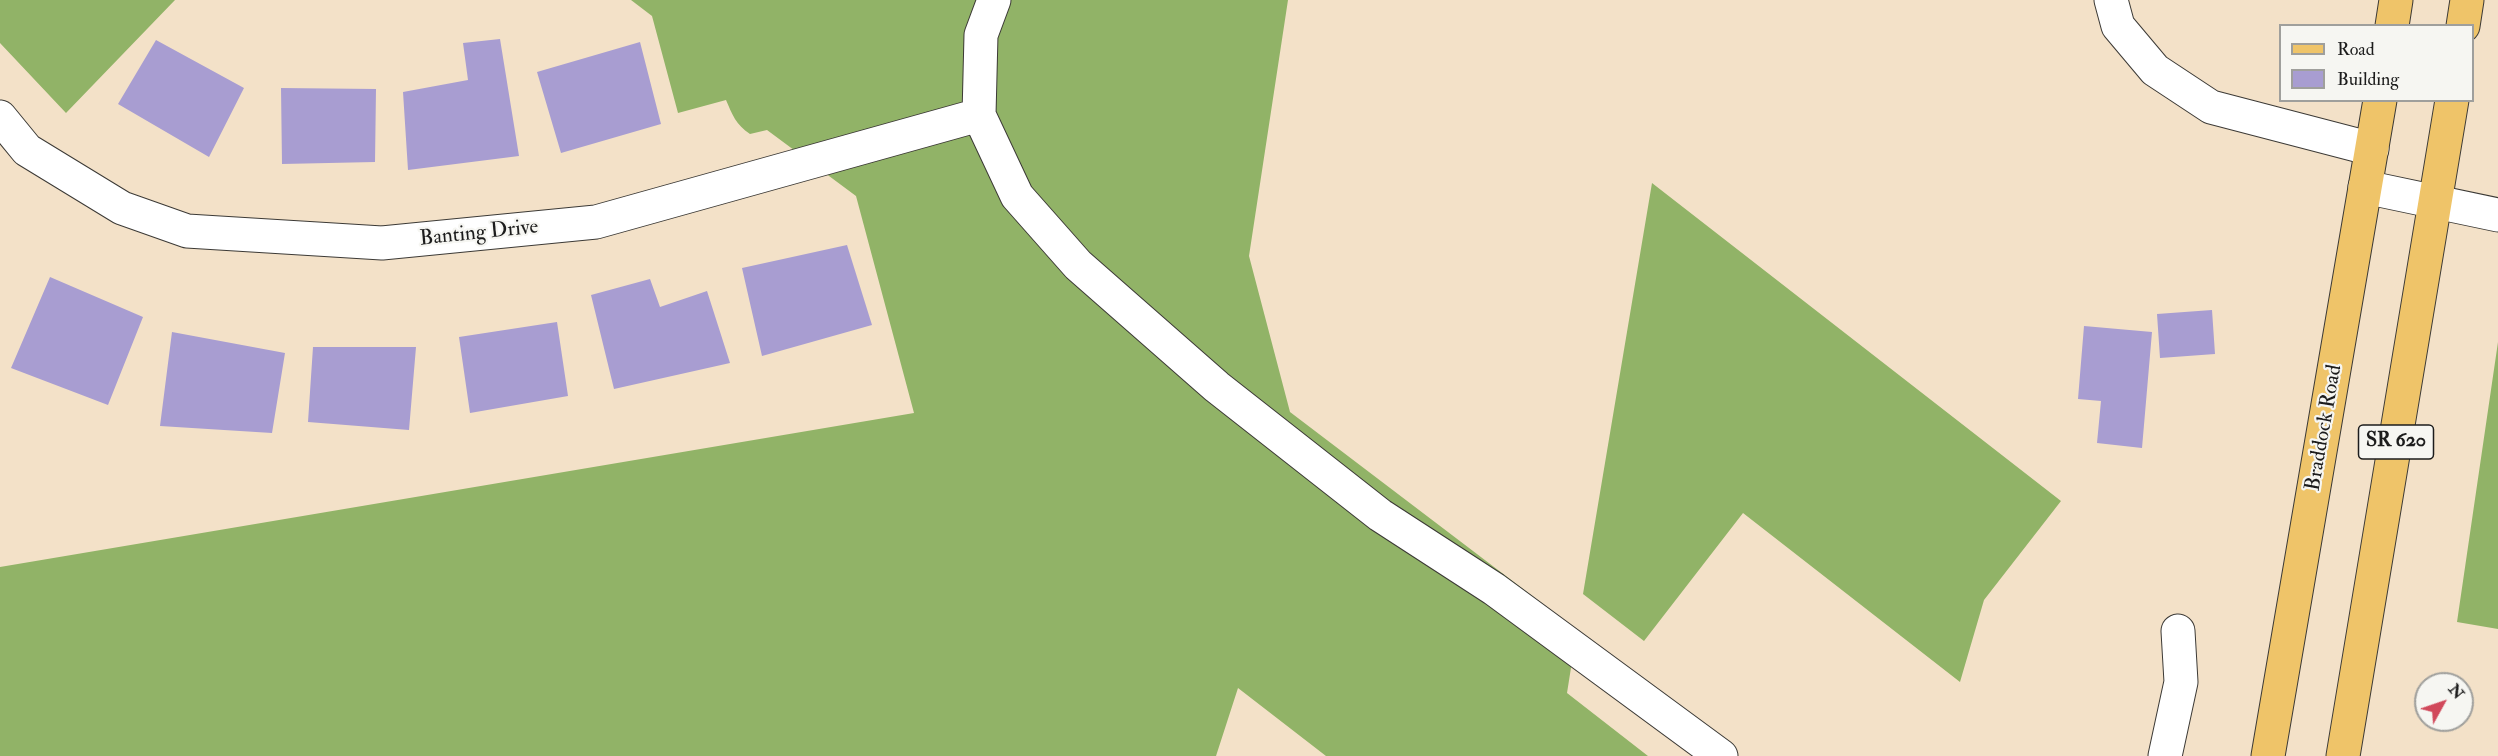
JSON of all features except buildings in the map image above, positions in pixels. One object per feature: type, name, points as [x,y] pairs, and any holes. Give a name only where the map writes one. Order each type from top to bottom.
[{"type":"main road","points":[[2392,24],[2396,0]]},
{"type":"main road","points":[[2463,24],[2467,0]]},
{"type":"main road","name":"Braddock Road","points":[[2268,756],[2380,102]]},
{"type":"main road","name":"SR 620","points":[[2343,756],[2452,102]]},
{"type":"street","points":[[994,0],[981,35],[979,115],[1017,196],[1078,265],[1208,379],[1380,515],[1494,589],[1721,756]]},
{"type":"street","points":[[2111,0],[2118,26],[2155,70],[2211,107],[2372,149]]},
{"type":"street","name":"Banting Drive","points":[[0,117],[27,150],[122,208],[187,231],[382,243],[596,222],[979,115]]},
{"type":"street","points":[[2365,187],[2498,215]]},
{"type":"street","points":[[2165,756],[2181,682],[2178,631]]},
{"type":"green space","points":[[0,0],[175,0],[66,113],[0,43]]},
{"type":"green space","points":[[631,0],[1288,0],[1249,256],[1290,412],[1577,630],[1567,693],[1648,756],[1326,756],[1238,688],[1216,756],[0,756],[0,567],[914,413],[856,196],[767,130],[750,134],[745,131],[735,119],[726,100],[678,113],[652,16]]},
{"type":"green space","points":[[1652,183],[2061,501],[1984,600],[1960,682],[1743,513],[1644,641],[1583,594]]},
{"type":"green space","points":[[2498,342],[2498,629],[2457,622]]}]
